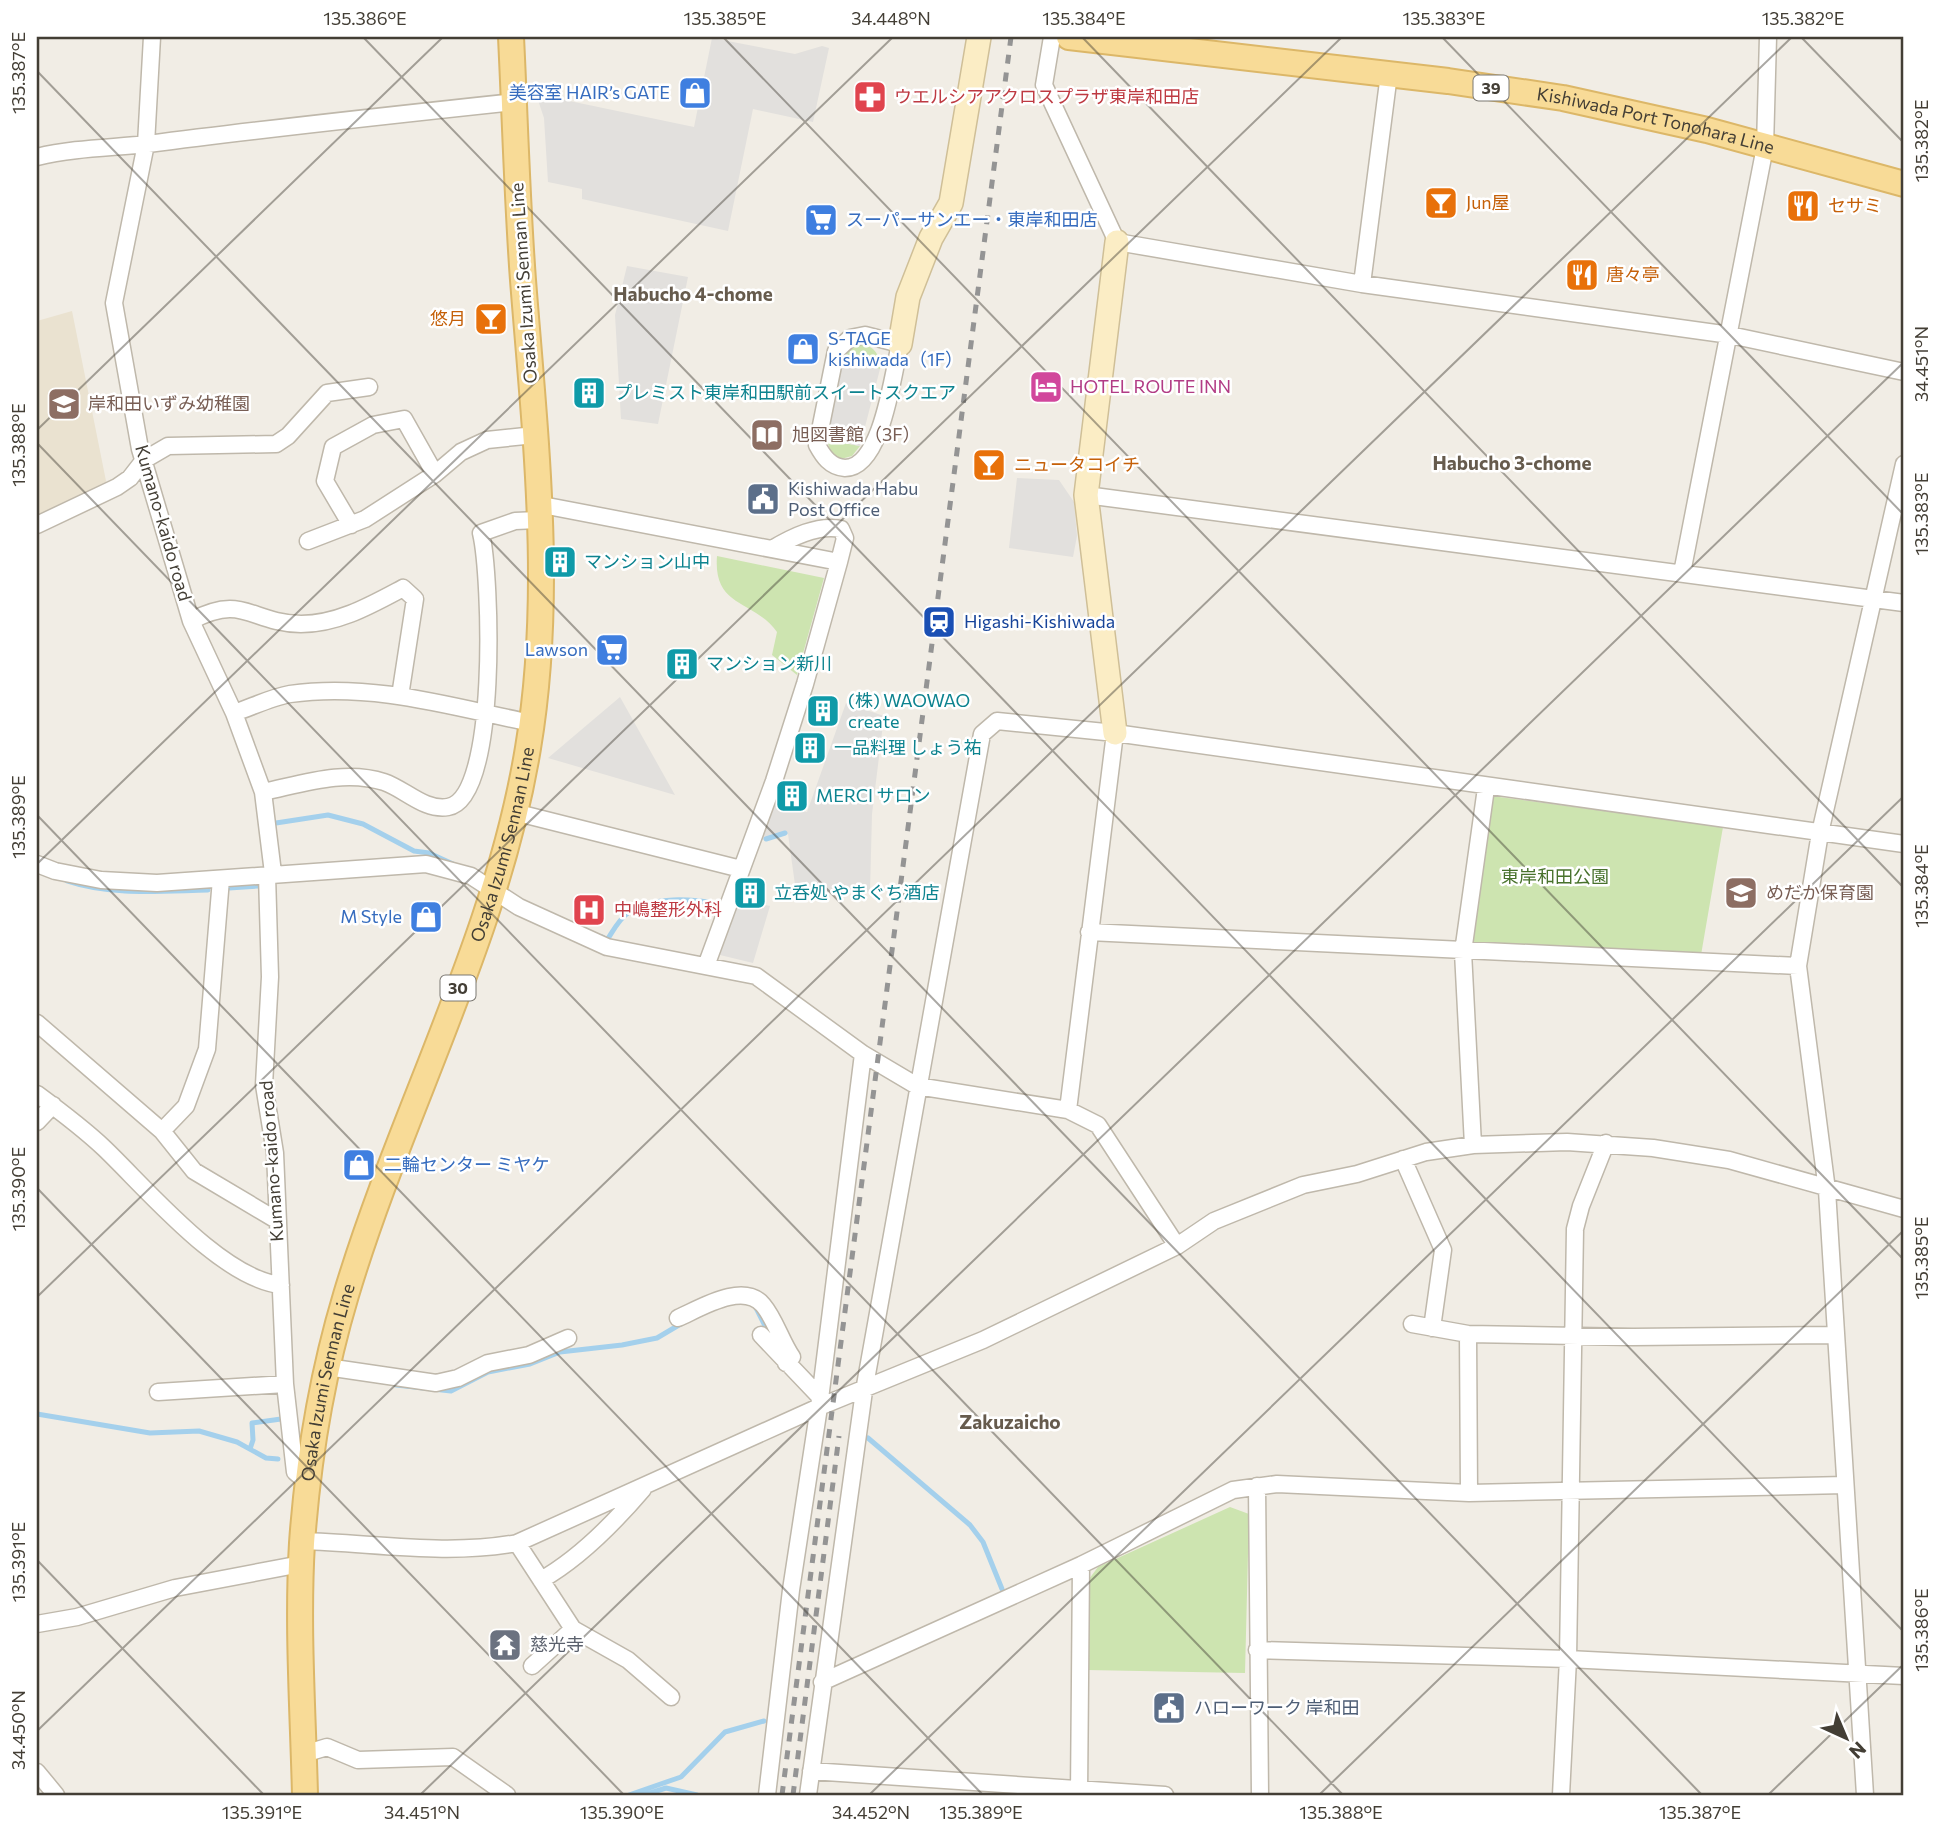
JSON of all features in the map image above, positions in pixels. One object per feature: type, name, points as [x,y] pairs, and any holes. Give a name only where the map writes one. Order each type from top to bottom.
[{"type":"main road","name":"Osaka Izumi Sennan Line","points":[[304,1795],[302,1553],[308,1483],[327,1367],[370,1220],[493,892],[514,812],[531,723],[538,646],[538,512],[535,435],[518,219],[511,37]]},
{"type":"main road","name":"Kishiwada Port Tonohara Line","points":[[1069,37],[1116,39],[1563,98],[1904,184]]},
{"type":"street","name":"Kumano-kaido road","points":[[152,37],[146,144],[114,303],[144,460],[191,621],[234,713],[263,792],[270,874],[270,976],[264,1085],[275,1153],[285,1384],[295,1472],[308,1483]]},
{"type":"street","points":[[900,344],[865,335],[850,338],[836,351],[817,445],[823,457],[833,465],[846,468],[859,464],[875,446],[900,344],[908,297],[931,238],[951,203],[979,37]]},
{"type":"street","points":[[1052,37],[1044,85],[1117,242],[1086,495],[1115,733],[1068,1110]]},
{"type":"street","points":[[1682,573],[1765,147],[1768,37]]},
{"type":"street","points":[[1362,284],[1388,74]]},
{"type":"street","points":[[37,157],[69,149],[146,144],[225,132],[514,102]]},
{"type":"street","points":[[1117,242],[1362,284],[1730,335],[1904,372]]},
{"type":"street","points":[[37,525],[117,487],[131,478],[144,460],[168,446],[276,444],[288,436],[327,393],[369,387]]},
{"type":"street","points":[[351,524],[326,481],[334,447],[373,425],[404,419],[435,474]]},
{"type":"street","points":[[308,541],[365,519],[435,474],[461,452],[487,440],[535,435]]},
{"type":"street","points":[[1865,1795],[1860,1675],[1827,1190],[1798,966],[1820,833],[1904,464]]},
{"type":"street","points":[[1086,495],[1904,603]]},
{"type":"street","points":[[263,792],[329,778],[358,777],[385,782],[430,806],[448,807],[461,802],[470,789],[484,714],[491,642],[489,586],[481,533],[538,512],[839,562]]},
{"type":"street","points":[[706,966],[805,684],[845,538],[841,530],[834,528],[788,539],[772,549]]},
{"type":"street","points":[[191,621],[214,609],[232,607],[270,620],[301,624],[325,621],[352,614],[403,589],[415,598],[400,696]]},
{"type":"street","points":[[234,713],[289,695],[336,692],[400,696],[531,723]]},
{"type":"street","points":[[808,1795],[864,1391],[982,734],[997,721],[1115,733],[1486,788],[1904,844]]},
{"type":"street","points":[[1473,1144],[1463,952],[1486,788]]},
{"type":"street","points":[[514,812],[741,869]]},
{"type":"street","points":[[37,864],[55,871],[101,880],[157,883],[426,864],[471,876],[493,892],[607,947],[756,976],[863,1054],[917,1086],[1068,1110],[1098,1125],[1177,1246]]},
{"type":"street","points":[[162,1131],[186,1106],[207,1049],[221,879]]},
{"type":"street","points":[[1090,932],[1798,966]]},
{"type":"street","points":[[37,1023],[162,1131],[194,1171],[278,1221]]},
{"type":"street","points":[[767,1795],[790,1590],[820,1402],[863,1054]]},
{"type":"street","points":[[37,1094],[103,1148],[194,1237],[265,1283],[281,1285]]},
{"type":"street","points":[[37,1122],[52,1105]]},
{"type":"street","points":[[1561,1795],[1576,1337],[1575,1229],[1581,1206],[1606,1143]]},
{"type":"street","points":[[37,1624],[77,1618],[302,1553],[399,1548],[486,1548],[517,1543],[820,1402],[864,1391],[983,1340],[1177,1246],[1214,1220],[1303,1185],[1357,1174],[1403,1159],[1473,1144],[1606,1143],[1729,1160],[1827,1190],[1904,1209]]},
{"type":"street","points":[[1403,1159],[1443,1250],[1432,1328]]},
{"type":"street","points":[[678,1318],[716,1302],[742,1295],[755,1298],[764,1306],[789,1360]]},
{"type":"street","points":[[1412,1324],[1468,1334],[1576,1337],[1836,1335]]},
{"type":"street","points":[[1468,1334],[1469,1493]]},
{"type":"street","points":[[761,1335],[789,1360],[820,1402]]},
{"type":"street","points":[[327,1367],[436,1383],[458,1378],[488,1363],[528,1355],[568,1338]]},
{"type":"street","points":[[158,1392],[285,1384]]},
{"type":"street","points":[[541,1580],[562,1568],[623,1512],[647,1484]]},
{"type":"street","points":[[822,1682],[1081,1564],[1233,1490],[1277,1484],[1469,1493],[1845,1485]]},
{"type":"street","points":[[1257,1486],[1259,1795]]},
{"type":"street","points":[[517,1543],[573,1629],[628,1660],[671,1697]]},
{"type":"street","points":[[1079,1793],[1081,1564]]},
{"type":"street","points":[[532,1666],[573,1629]]},
{"type":"street","points":[[1257,1650],[1567,1659],[1904,1676]]},
{"type":"street","points":[[304,1754],[327,1747],[358,1760],[453,1757],[507,1795]]},
{"type":"street","points":[[811,1771],[1079,1793],[1165,1795]]},
{"type":"street","points":[[37,1772],[56,1795]]},
{"type":"shaded area","points":[[712,38],[795,54],[822,46],[829,48],[813,122],[753,109],[728,231],[582,199],[582,189],[548,182],[544,118],[536,94],[694,127]]},
{"type":"shaded area","points":[[627,266],[688,277],[658,424],[621,419],[615,315]]},
{"type":"shaded area","name":"岸和田いずみ幼稚園","points":[[72,311],[107,486],[37,519],[37,321]]},
{"type":"shaded area","points":[[843,361],[880,369],[860,446],[827,440]]},
{"type":"shaded area","points":[[1017,478],[1059,480],[1074,502],[1077,536],[1073,557],[1009,548]]},
{"type":"shaded area","points":[[620,697],[675,795],[548,758]]},
{"type":"shaded area","points":[[846,703],[884,716],[872,814],[870,892],[796,892],[788,834],[760,840],[775,803],[807,812]]},
{"type":"shaded area","points":[[739,899],[770,906],[753,963],[720,955]]},
{"type":"green space","points":[[857,345],[867,346],[875,351],[880,369],[843,361],[847,351]]},
{"type":"green space","points":[[827,440],[860,446],[852,456],[841,459],[831,454]]},
{"type":"green space","points":[[717,556],[824,578],[797,675],[772,655],[777,632],[767,621],[736,601],[721,585],[717,573]]},
{"type":"green space","name":"東岸和田公園","points":[[1492,796],[1723,827],[1701,955],[1468,943]]},
{"type":"green space","points":[[1230,1507],[1249,1514],[1245,1673],[1087,1670],[1089,1579],[1098,1567]]},
{"type":"waterway","points":[[276,823],[328,815],[363,824],[414,851],[429,853],[453,864]]},
{"type":"waterway","points":[[766,839],[785,833]]},
{"type":"waterway","points":[[67,881],[119,891],[208,890]]},
{"type":"waterway","points":[[229,888],[258,886]]},
{"type":"waterway","points":[[602,937],[607,940],[625,916],[649,903],[686,900],[721,904]]},
{"type":"waterway","points":[[756,1308],[769,1334]]},
{"type":"waterway","points":[[396,1385],[451,1391],[488,1372],[530,1364],[560,1352],[657,1338],[684,1322]]},
{"type":"waterway","points":[[37,1414],[150,1433],[199,1431],[237,1442],[266,1458],[278,1459]]},
{"type":"waterway","points":[[250,1449],[253,1440],[252,1423],[281,1419]]},
{"type":"waterway","points":[[868,1438],[970,1525],[983,1542],[1002,1589]]},
{"type":"waterway","points":[[629,1795],[681,1777],[725,1732],[764,1721]]},
{"type":"waterway","points":[[644,1795],[666,1788],[697,1795]]},
{"type":"railway","points":[[782,1795],[1011,37]]},
{"type":"railway","points":[[793,1795],[839,1436]]},
{"type":"place","name":"美容室 HAIR’s GATE","points":[[695,93]]},
{"type":"place","name":"ウエルシアアクロスプラザ東岸和田店","points":[[870,97]]},
{"type":"place","name":"Jun屋","points":[[1441,203]]},
{"type":"place","name":"セサミ","points":[[1803,206]]},
{"type":"place","name":"スーパーサンエー・東岸和田店","points":[[821,220]]},
{"type":"place","name":"唐々亭","points":[[1582,275]]},
{"type":"place","name":"悠月","points":[[491,319]]},
{"type":"place","name":"S-TAGE kishiwada（1F）","points":[[803,349]]},
{"type":"place","name":"HOTEL ROUTE INN","points":[[1046,387]]},
{"type":"place","name":"プレミスト東岸和田駅前スイートスクエア","points":[[589,393]]},
{"type":"place","name":"岸和田いずみ幼稚園","points":[[64,404]]},
{"type":"place","name":"旭図書館（3F）","points":[[767,435]]},
{"type":"place","name":"ニュータコイチ","points":[[989,465]]},
{"type":"place","name":"Kishiwada Habu Post Office","points":[[763,499]]},
{"type":"place","name":"マンション山中","points":[[560,562]]},
{"type":"place","name":"Higashi-Kishiwada","points":[[939,622]]},
{"type":"place","name":"Lawson","points":[[612,650]]},
{"type":"place","name":"マンション新川","points":[[682,664]]},
{"type":"place","name":"(株) WAOWAO create","points":[[823,711]]},
{"type":"place","name":"一品料理 しょう祐","points":[[810,748]]},
{"type":"place","name":"MERCI サロン","points":[[792,796]]},
{"type":"place","name":"立呑処 やまぐち酒店","points":[[750,893]]},
{"type":"place","name":"めだか保育園","points":[[1741,893]]},
{"type":"place","name":"中嶋整形外科","points":[[589,910]]},
{"type":"place","name":"M Style","points":[[426,917]]},
{"type":"place","name":"二輪センター ミヤケ","points":[[359,1165]]},
{"type":"place","name":"慈光寺","points":[[505,1645]]},
{"type":"place","name":"ハローワーク 岸和田","points":[[1169,1708]]},
{"type":"district","name":"Habucho 4-chome","points":[[693,294]]},
{"type":"district","name":"Habucho 3-chome","points":[[1512,463]]},
{"type":"district","name":"Zakuzaicho","points":[[1010,1422]]}]
